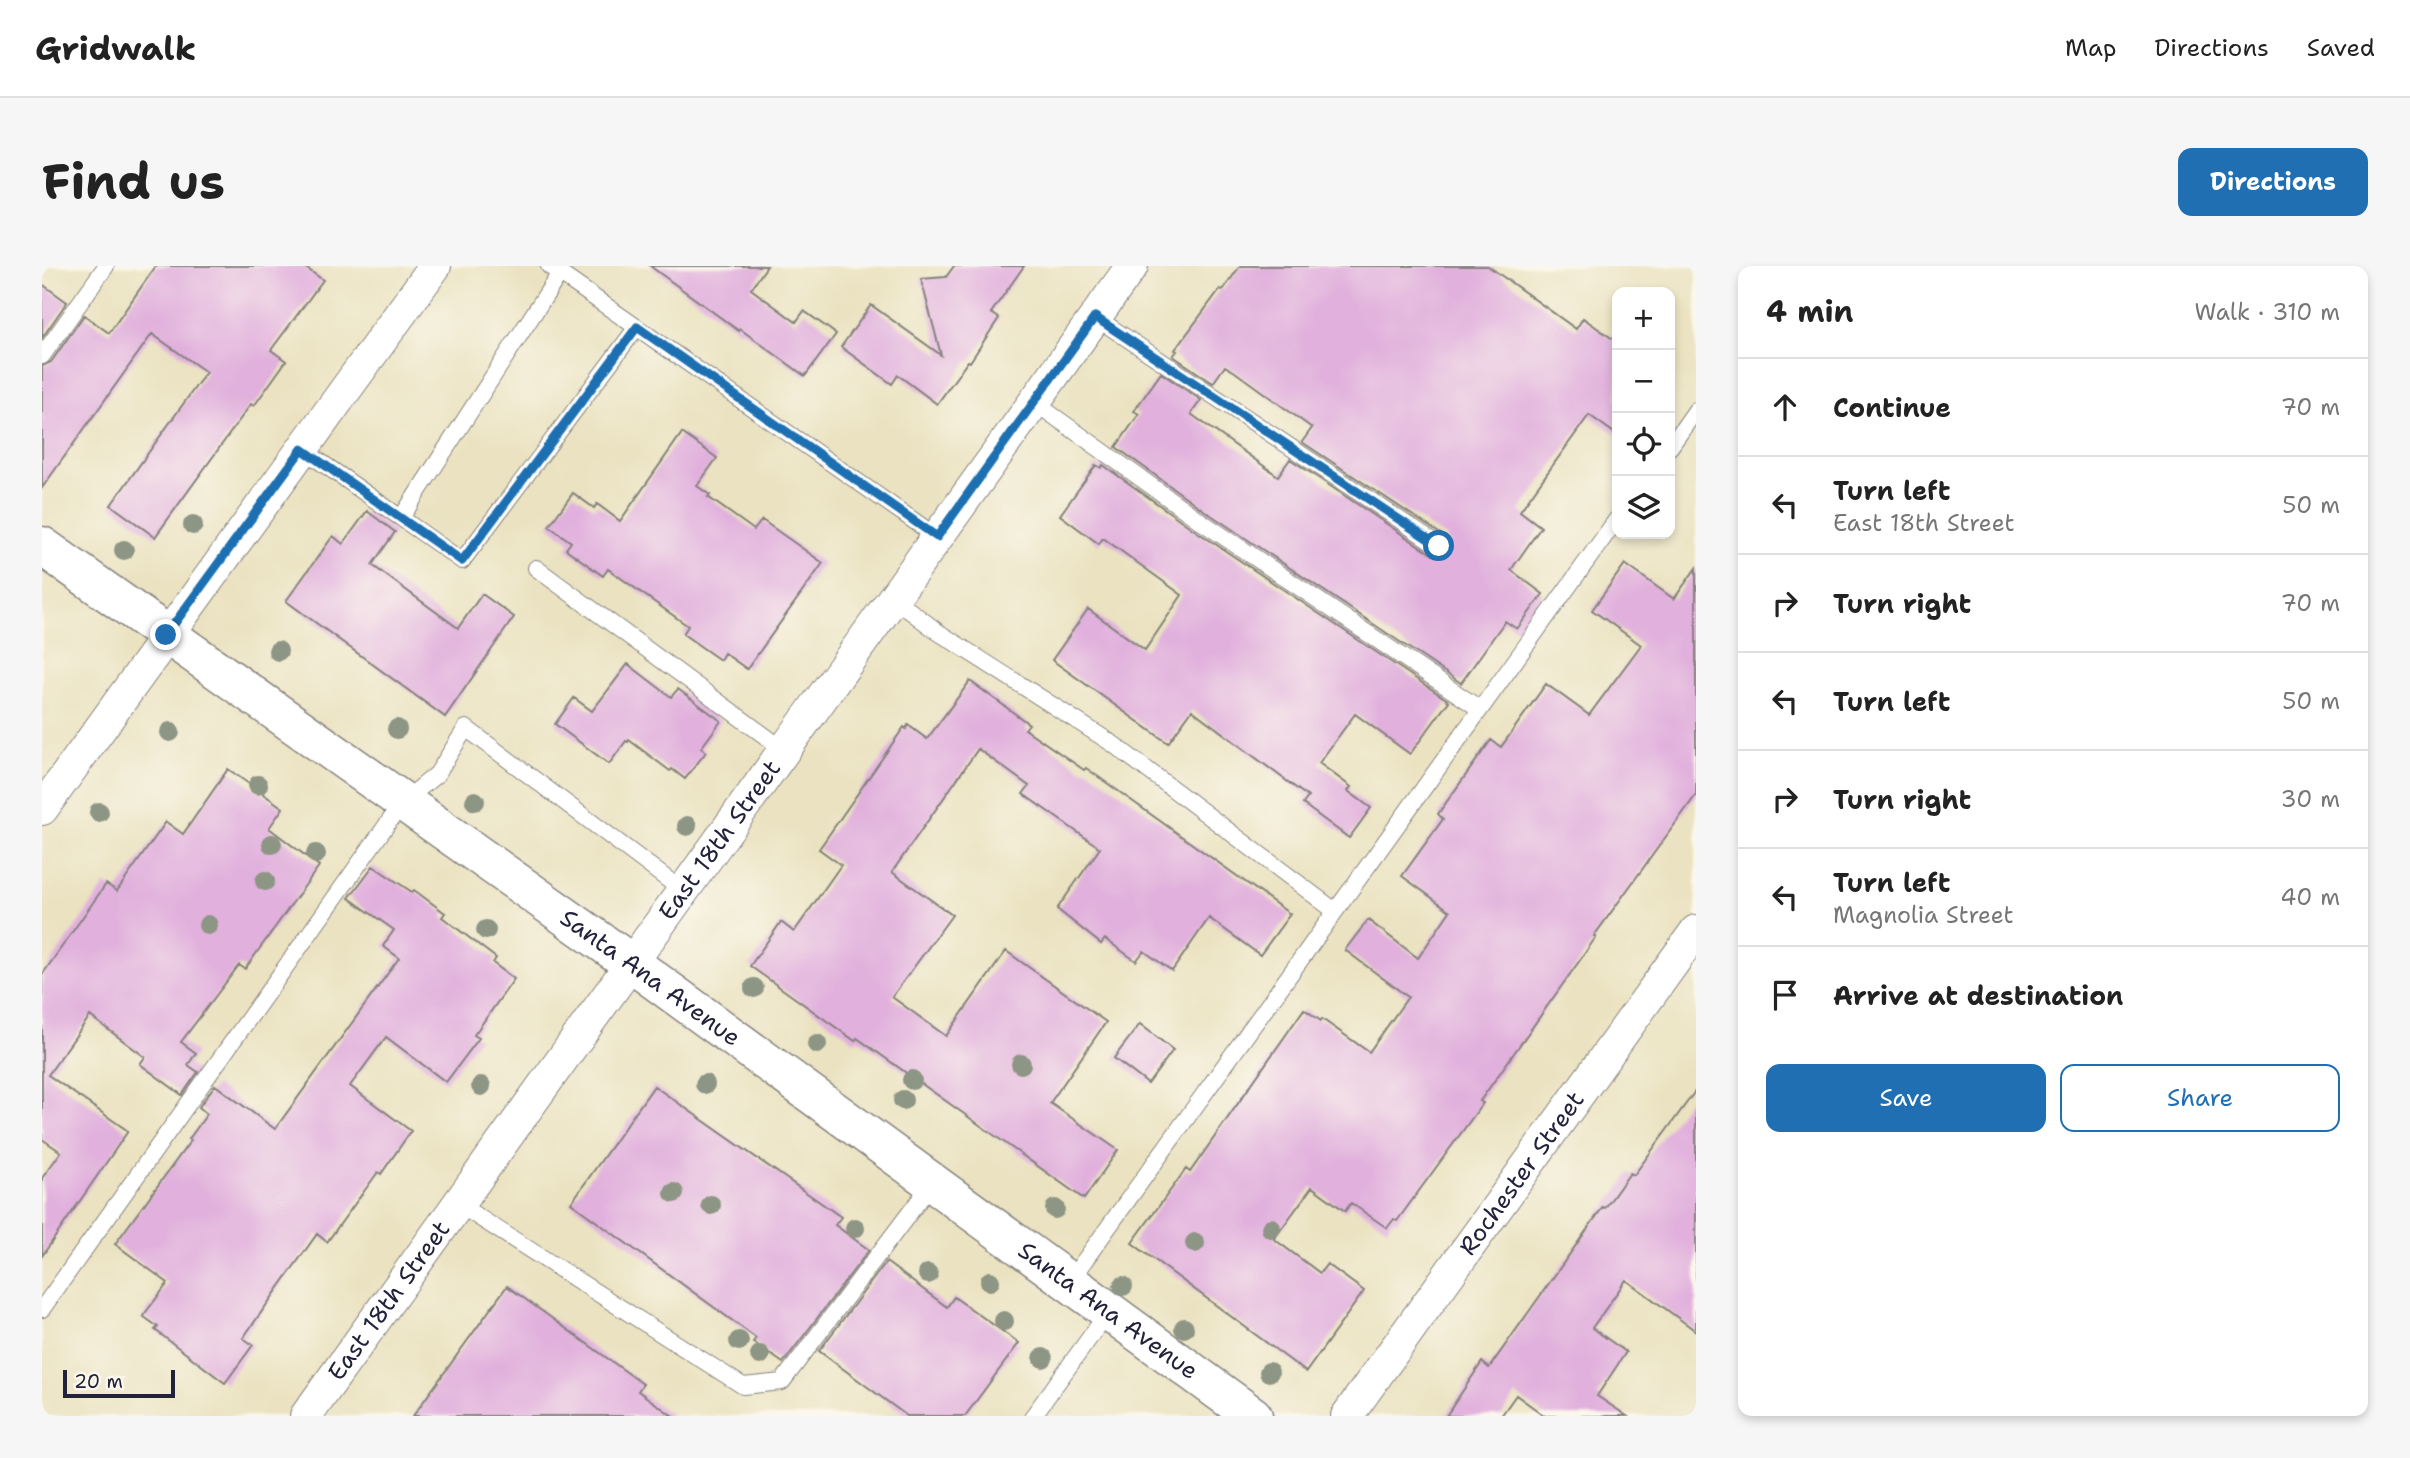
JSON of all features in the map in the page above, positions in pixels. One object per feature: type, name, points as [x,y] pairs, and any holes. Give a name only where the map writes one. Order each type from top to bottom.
[{"type":"street","points":[[42,809],[435,266]]},
{"type":"street","name":"East 18th Street","points":[[306,1416],[1132,266]]},
{"type":"street","name":"Santa Ana Avenue","points":[[42,546],[631,963],[1253,1416]]},
{"type":"street","name":"Rochester Street","points":[[1347,1416],[1696,931]]},
{"type":"lane","points":[[42,356],[106,266]]},
{"type":"lane","points":[[401,518],[555,270],[937,537]]},
{"type":"lane","points":[[1095,317],[1439,546]]},
{"type":"lane","points":[[302,449],[462,561],[637,327]]},
{"type":"lane","points":[[1034,402],[1199,520],[1480,709]]},
{"type":"lane","points":[[1675,440],[1696,410]]},
{"type":"lane","points":[[1069,1282],[1612,526]]},
{"type":"lane","points":[[536,568],[784,750]]},
{"type":"lane","points":[[893,598],[938,632],[1113,744],[1335,911]]},
{"type":"lane","points":[[42,1309],[403,802],[437,774],[466,728],[683,891]]},
{"type":"lane","points":[[458,1204],[743,1386],[782,1382],[933,1182]]},
{"type":"lane","points":[[1033,1416],[1109,1311]]},
{"type":"building","points":[[156,266],[303,266],[323,280],[271,350],[286,361],[254,406],[251,404],[155,537],[111,505],[206,372],[152,334],[42,488],[42,366],[51,362],[84,315],[109,333]]},
{"type":"building","points":[[650,266],[767,266],[751,289],[796,322],[804,311],[836,334],[805,376]]},
{"type":"building","points":[[954,266],[1024,266],[991,313],[999,318],[970,362],[968,361],[937,404],[898,375],[892,384],[841,347],[871,305],[941,355],[921,279],[946,277]]},
{"type":"building","points":[[1240,266],[1488,266],[1576,329],[1583,318],[1612,338],[1612,431],[1589,415],[1520,511],[1541,527],[1511,570],[1543,594],[1517,629],[1505,621],[1461,683],[1205,511],[1116,447],[1139,414],[1134,411],[1161,373],[1201,400],[1191,414],[1278,476],[1290,459],[1433,555],[1439,556],[1447,552],[1449,546],[1445,537],[1302,442],[1312,428],[1235,372],[1225,366],[1213,383],[1173,356],[1220,289],[1223,290]]},
{"type":"building","points":[[42,284],[67,302],[42,338]]},
{"type":"building","points":[[682,433],[717,458],[697,486],[710,495],[708,497],[754,530],[762,520],[823,563],[747,669],[724,653],[720,660],[683,634],[688,626],[608,569],[603,576],[566,549],[571,542],[549,526],[573,493],[594,508],[597,504],[620,521]]},
{"type":"building","points":[[1096,465],[1101,468],[1103,465],[1193,529],[1449,701],[1410,754],[1355,714],[1319,763],[1351,787],[1348,791],[1371,808],[1349,838],[1303,804],[1308,797],[1192,710],[1168,743],[1052,660],[1088,609],[1145,650],[1182,595],[1103,538],[1099,544],[1060,515]]},
{"type":"building","points":[[367,511],[395,532],[372,565],[458,628],[482,594],[514,617],[445,717],[286,601],[333,536],[343,544]]},
{"type":"building","points":[[1625,564],[1674,599],[1696,568],[1696,795],[1594,936],[1596,937],[1585,953],[1480,1101],[1483,1103],[1397,1221],[1394,1219],[1387,1228],[1351,1203],[1345,1211],[1312,1187],[1274,1239],[1320,1273],[1327,1264],[1364,1291],[1306,1372],[1132,1243],[1186,1169],[1190,1172],[1304,1009],[1369,1052],[1408,997],[1345,950],[1368,920],[1418,958],[1450,911],[1402,876],[1443,819],[1438,814],[1491,740],[1501,747],[1546,684],[1589,715],[1641,645],[1592,610]]},
{"type":"building","points":[[628,664],[671,697],[678,689],[721,721],[701,748],[706,752],[685,779],[629,740],[609,764],[555,724],[574,698],[592,711]]},
{"type":"building","points":[[970,681],[1029,724],[1025,729],[1084,770],[1086,768],[1290,914],[1260,955],[1209,918],[1172,971],[1144,951],[1136,961],[1105,939],[1101,944],[1057,909],[1100,848],[1023,794],[1029,786],[978,749],[892,872],[952,915],[892,997],[946,1036],[1006,951],[1106,1022],[1050,1103],[1118,1150],[1084,1199],[857,1038],[855,1041],[750,966],[781,922],[794,932],[841,865],[819,849],[904,727],[906,729],[908,725],[927,739]]},
{"type":"building","points":[[228,769],[283,808],[269,828],[319,866],[245,969],[239,965],[181,1042],[196,1053],[188,1065],[198,1072],[182,1095],[140,1064],[145,1057],[90,1016],[48,1075],[128,1131],[42,1256],[42,1178],[61,1152],[42,1139],[42,975],[106,884],[117,891],[166,822],[183,834]]},
{"type":"building","points":[[373,866],[412,892],[414,890],[445,913],[442,917],[496,958],[493,963],[514,979],[474,1035],[479,1038],[446,1082],[386,1037],[350,1086],[411,1131],[327,1242],[317,1234],[243,1338],[253,1345],[225,1383],[155,1330],[158,1327],[143,1316],[168,1283],[115,1244],[191,1140],[189,1139],[207,1114],[199,1107],[215,1085],[275,1129],[399,958],[383,946],[394,930],[349,898]]},
{"type":"building","points":[[1140,1024],[1173,1050],[1148,1084],[1114,1058]]},
{"type":"building","points":[[654,1086],[841,1217],[835,1225],[869,1250],[783,1363],[753,1342],[756,1338],[571,1203]]},
{"type":"building","points":[[1696,1090],[1696,1331],[1626,1280],[1592,1328],[1626,1352],[1597,1396],[1627,1416],[1545,1416],[1516,1395],[1501,1416],[1446,1416],[1482,1362],[1489,1368],[1603,1207],[1605,1208],[1630,1173],[1634,1175]]},
{"type":"building","points":[[886,1262],[947,1307],[954,1297],[1019,1343],[965,1416],[907,1416],[819,1351]]},
{"type":"building","points":[[507,1286],[643,1384],[638,1391],[673,1416],[413,1416]]},
{"type":"route","points":[[166,635],[302,449],[462,561],[637,327],[937,537],[1095,317],[1439,546]]}]
